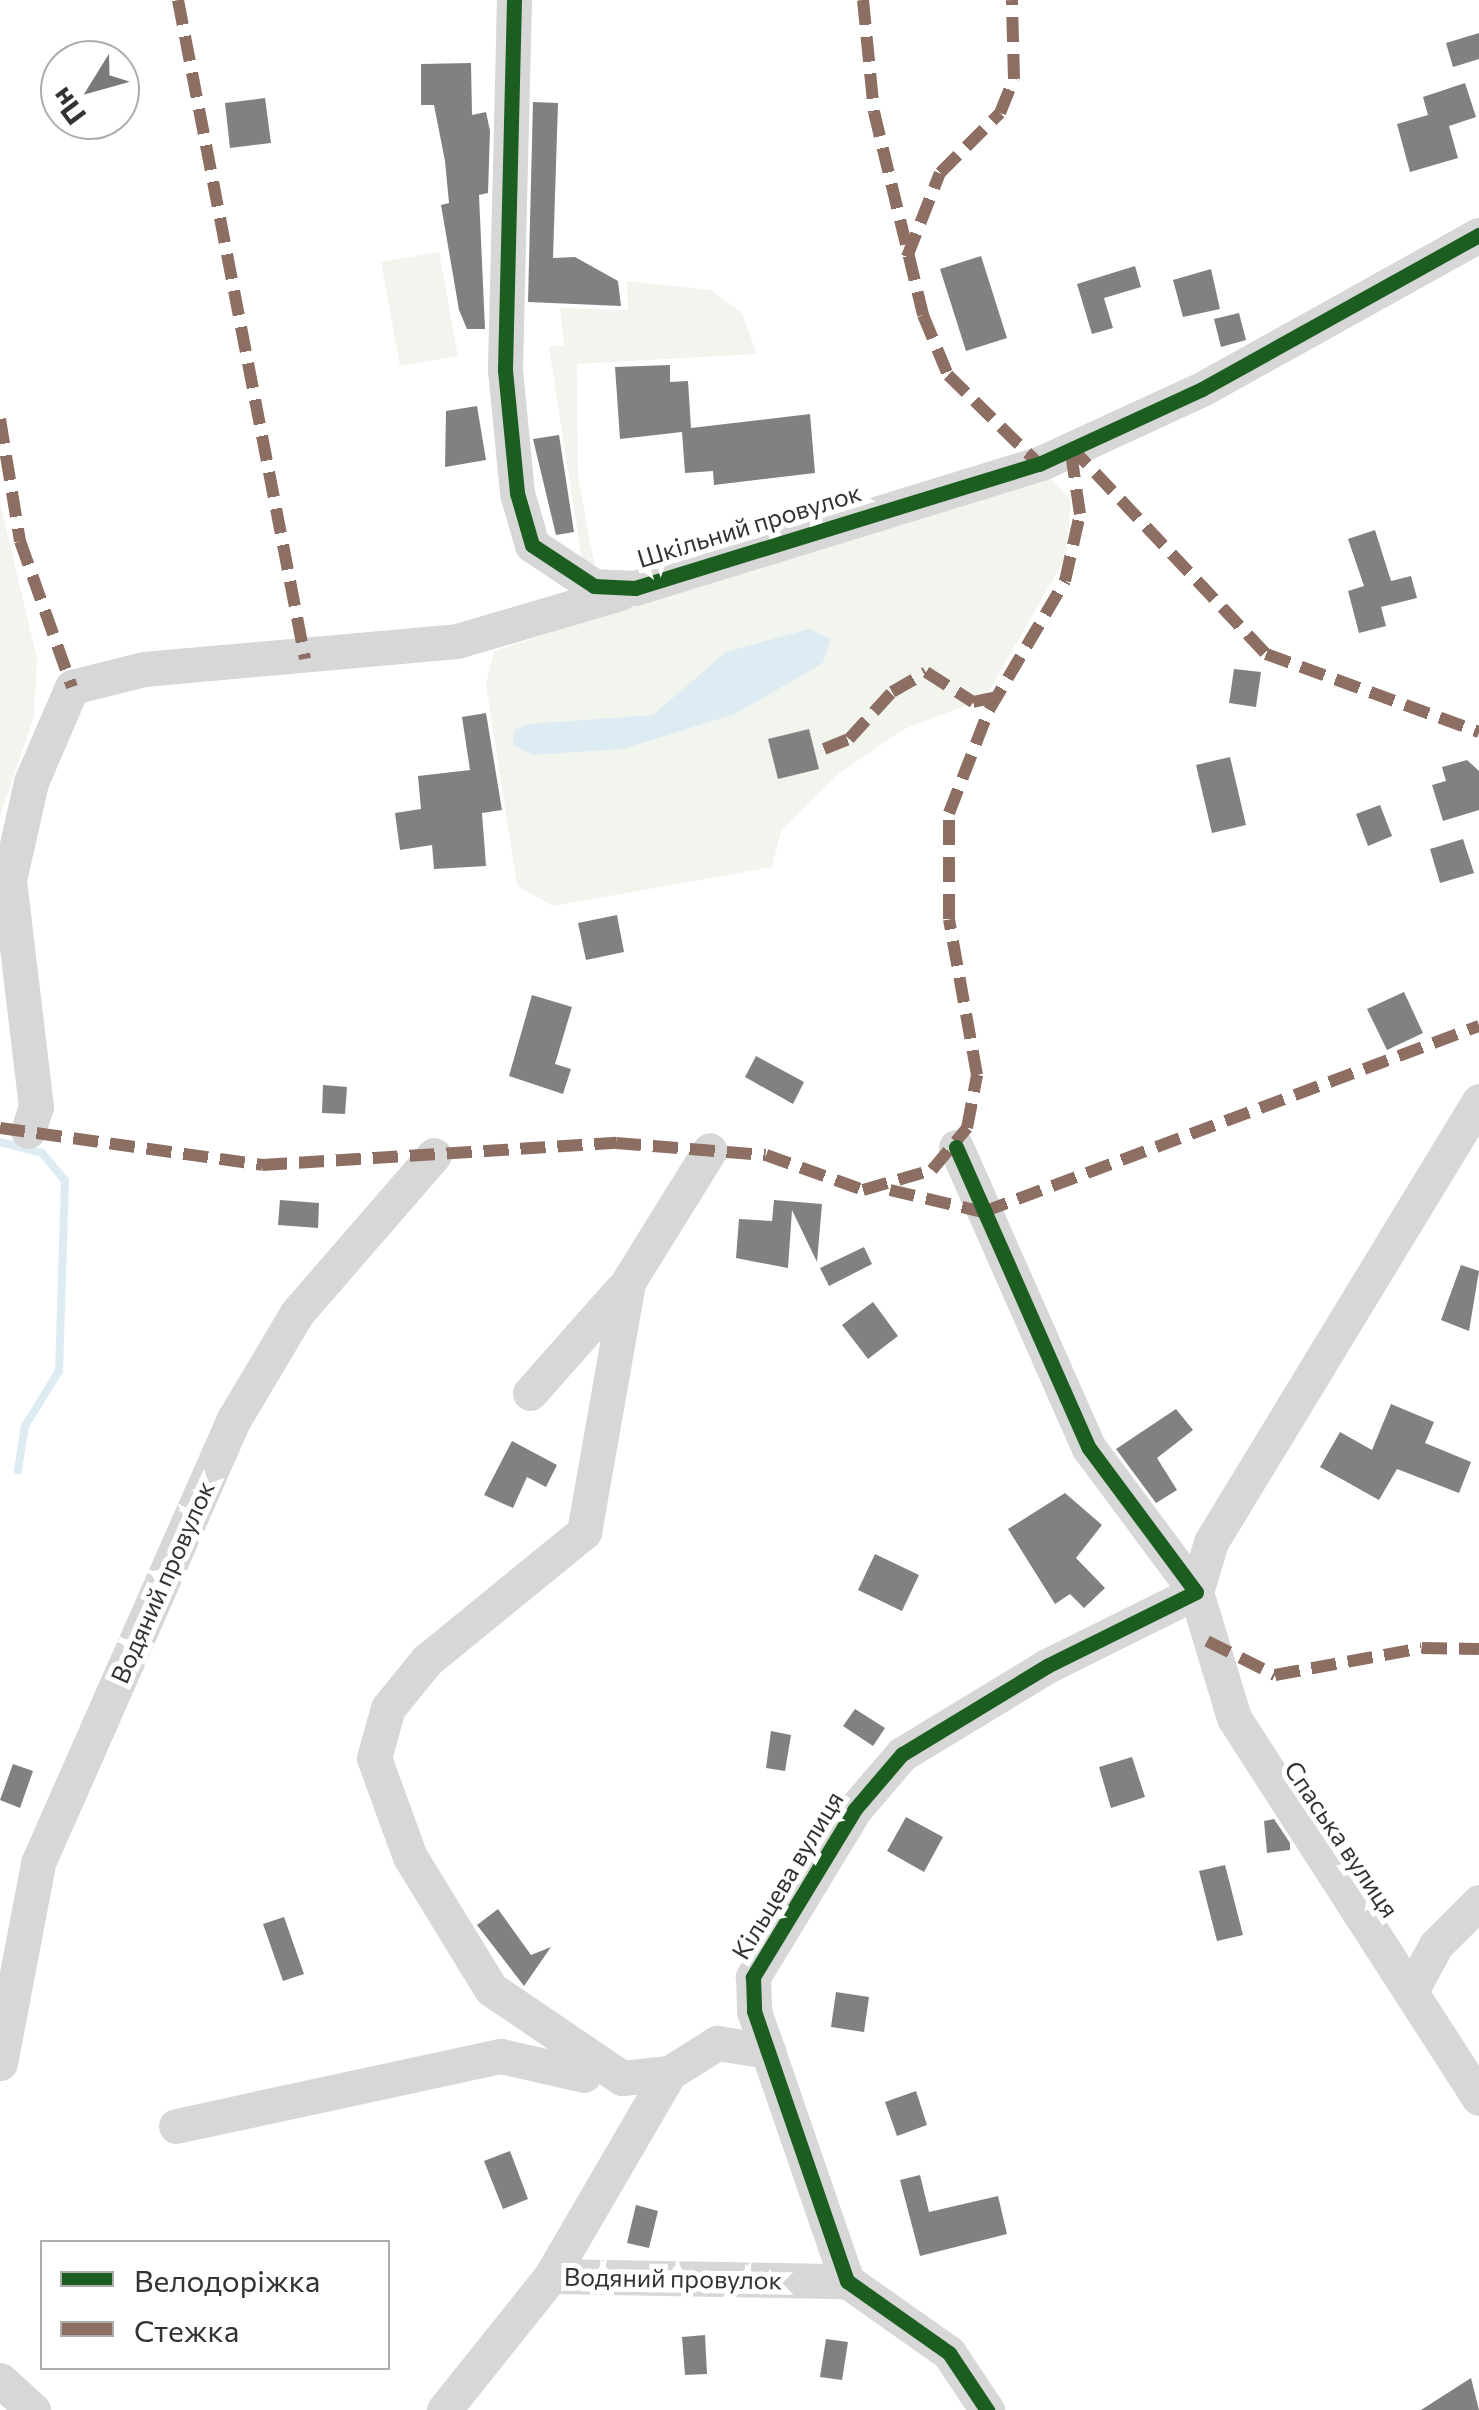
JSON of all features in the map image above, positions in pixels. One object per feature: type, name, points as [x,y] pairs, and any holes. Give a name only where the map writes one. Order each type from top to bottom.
[{"type":"street","name":"Шкільний провулок","points":[[514,0],[506,370],[522,522],[532,545],[570,578],[634,588],[1039,464],[1202,389],[1479,235]]},
{"type":"street","points":[[28,1131],[36,1107],[8,880],[32,782],[72,687],[144,669],[457,642],[634,588]]},
{"type":"street","points":[[1196,1592],[1211,1542],[1479,1101]]},
{"type":"street","name":"Спаська вулиця","points":[[956,1146],[1090,1448],[1196,1592],[1234,1718],[1479,2098]]},
{"type":"street","points":[[530,1393],[628,1282],[710,1150]]},
{"type":"street","name":"Водяний провулок","points":[[0,2063],[38,1863],[234,1419],[297,1313],[434,1155]]},
{"type":"street","points":[[628,1282],[584,1532],[427,1660],[388,1708],[374,1758],[410,1857],[491,1989],[576,2052],[622,2078],[661,2077]]},
{"type":"street","name":"Кільцева вулиця","points":[[847,2282],[750,1989],[760,1957],[855,1808],[902,1754],[1047,1666],[1196,1592]]},
{"type":"street","points":[[1412,1989],[1436,1945],[1479,1902]]},
{"type":"street","points":[[176,2126],[501,2056],[627,2086],[661,2077],[700,2048],[750,1989]]},
{"type":"street","points":[[700,2048],[732,2042],[768,2052]]},
{"type":"street","points":[[551,2276],[661,2077]]},
{"type":"street","name":"Водяний провулок","points":[[444,2410],[551,2276],[847,2282]]},
{"type":"street","points":[[847,2282],[949,2354],[987,2410]]},
{"type":"street","points":[[0,2380],[33,2410]]},
{"type":"shaded area","points":[[439,252],[458,356],[400,366],[381,262]]},
{"type":"shaded area","points":[[627,281],[711,290],[742,313],[757,354],[577,364],[578,477],[596,573],[583,567],[549,347],[564,345],[560,308],[628,310]]},
{"type":"shaded area","points":[[1047,474],[1071,500],[1066,557],[985,698],[902,730],[840,773],[781,831],[772,867],[553,906],[517,886],[486,684],[494,651]]},
{"type":"shaded area","points":[[0,503],[37,658],[34,716],[0,816]]},
{"type":"shaded area","points":[[809,629],[831,639],[823,663],[735,714],[623,749],[533,755],[513,745],[514,730],[530,724],[653,715],[726,652]]},
{"type":"building","points":[[1479,33],[1479,59],[1453,67],[1446,43]]},
{"type":"building","points":[[471,63],[472,115],[486,112],[490,131],[488,193],[479,195],[485,329],[467,329],[459,310],[441,205],[449,203],[445,161],[434,105],[421,105],[421,64]]},
{"type":"building","points":[[1465,83],[1476,117],[1449,126],[1458,158],[1410,172],[1397,124],[1428,115],[1423,97]]},
{"type":"building","points":[[265,98],[271,143],[230,148],[225,103]]},
{"type":"building","points":[[533,102],[558,103],[553,258],[575,257],[618,281],[621,306],[528,302]]},
{"type":"building","points":[[981,256],[1007,338],[966,351],[940,269]]},
{"type":"building","points":[[1135,266],[1141,287],[1104,298],[1113,328],[1092,334],[1077,284]]},
{"type":"building","points":[[1211,269],[1220,309],[1183,317],[1173,280]]},
{"type":"building","points":[[1239,313],[1246,340],[1221,347],[1214,319]]},
{"type":"building","points":[[670,365],[670,382],[688,381],[691,428],[810,414],[815,473],[714,485],[713,471],[685,473],[682,432],[620,439],[615,367]]},
{"type":"building","points":[[477,406],[486,460],[445,467],[446,411]]},
{"type":"building","points":[[559,435],[574,532],[556,535],[533,439]]},
{"type":"building","points":[[1375,530],[1391,581],[1411,576],[1417,598],[1381,607],[1386,626],[1359,633],[1348,591],[1364,586],[1348,539]]},
{"type":"building","points":[[1234,669],[1261,672],[1256,707],[1229,703]]},
{"type":"building","points":[[486,713],[502,810],[482,813],[486,866],[434,869],[432,845],[400,850],[395,813],[421,809],[418,776],[470,770],[462,717]]},
{"type":"building","points":[[809,729],[819,769],[778,779],[768,739]]},
{"type":"building","points":[[1230,757],[1246,825],[1212,833],[1196,765]]},
{"type":"building","points":[[1467,760],[1479,771],[1479,810],[1443,821],[1432,785],[1446,781],[1442,767]]},
{"type":"building","points":[[1380,805],[1392,836],[1368,846],[1356,814]]},
{"type":"building","points":[[1463,839],[1474,873],[1440,883],[1430,849]]},
{"type":"building","points":[[617,915],[624,952],[586,960],[578,923]]},
{"type":"building","points":[[1404,992],[1423,1033],[1387,1050],[1367,1009]]},
{"type":"building","points":[[532,995],[572,1007],[555,1064],[571,1069],[563,1094],[509,1076]]},
{"type":"building","points":[[756,1056],[804,1082],[793,1104],[745,1077]]},
{"type":"building","points":[[323,1085],[347,1087],[345,1114],[322,1113]]},
{"type":"building","points":[[280,1200],[319,1203],[318,1228],[278,1225]]},
{"type":"building","points":[[774,1200],[822,1204],[817,1262],[792,1210],[788,1268],[736,1258],[739,1219],[772,1221]]},
{"type":"building","points":[[864,1247],[872,1264],[829,1286],[820,1268]]},
{"type":"building","points":[[1461,1265],[1479,1271],[1469,1331],[1441,1320]]},
{"type":"building","points":[[873,1302],[898,1336],[868,1359],[842,1325]]},
{"type":"building","points":[[1391,1404],[1434,1422],[1425,1443],[1471,1462],[1459,1493],[1397,1469],[1379,1500],[1320,1467],[1340,1432],[1372,1450]]},
{"type":"building","points":[[1176,1409],[1193,1430],[1157,1458],[1177,1490],[1156,1503],[1116,1449]]},
{"type":"building","points":[[512,1441],[557,1465],[546,1487],[527,1477],[513,1508],[484,1495]]},
{"type":"building","points":[[1065,1493],[1102,1525],[1076,1558],[1105,1588],[1084,1608],[1070,1594],[1055,1604],[1008,1529]]},
{"type":"building","points":[[875,1554],[919,1575],[902,1611],[858,1590]]},
{"type":"building","points":[[855,1709],[885,1728],[873,1746],[843,1726]]},
{"type":"building","points":[[771,1731],[791,1735],[785,1771],[766,1768]]},
{"type":"building","points":[[1132,1757],[1145,1797],[1111,1808],[1099,1767]]},
{"type":"building","points":[[13,1764],[33,1771],[20,1808],[0,1800]]},
{"type":"building","points":[[906,1817],[943,1837],[924,1872],[887,1851]]},
{"type":"building","points":[[1274,1819],[1290,1843],[1290,1850],[1267,1853],[1264,1821]]},
{"type":"building","points":[[1225,1865],[1243,1935],[1217,1941],[1199,1871]]},
{"type":"building","points":[[498,1909],[531,1955],[551,1947],[524,1986],[477,1925]]},
{"type":"building","points":[[284,1917],[304,1974],[283,1981],[263,1924]]},
{"type":"building","points":[[836,1992],[869,1997],[864,2032],[831,2027]]},
{"type":"building","points":[[916,2091],[927,2125],[897,2136],[885,2102]]},
{"type":"building","points":[[510,2151],[528,2199],[503,2209],[484,2161]]},
{"type":"building","points":[[920,2175],[929,2212],[998,2196],[1007,2234],[920,2256],[900,2180]]},
{"type":"building","points":[[636,2205],[658,2211],[649,2248],[627,2243]]},
{"type":"building","points":[[705,2335],[707,2374],[685,2375],[682,2337]]},
{"type":"building","points":[[826,2339],[848,2342],[842,2380],[820,2377]]},
{"type":"building","points":[[1471,2378],[1479,2410],[1421,2410]]},
{"type":"waterway","points":[[0,1142],[42,1153],[65,1180],[59,1371],[25,1426],[18,1470]]},
{"type":"marked path","points":[[178,0],[305,659]]},
{"type":"marked path","points":[[863,0],[874,112],[923,315],[948,375],[1039,464]]},
{"type":"marked path","points":[[907,257],[940,173],[1000,113],[1014,79],[1012,0]]},
{"type":"marked path","points":[[0,419],[20,541],[72,687]]},
{"type":"marked path","points":[[0,1128],[262,1165],[616,1143],[766,1155],[863,1190],[932,1170],[967,1128],[977,1075],[949,919],[949,813],[989,710],[1065,581],[1080,514],[1070,446],[1266,654],[1479,732]]},
{"type":"marked path","points":[[824,749],[849,739],[892,692],[926,672],[973,702],[996,697]]},
{"type":"marked path","points":[[890,1190],[983,1212],[1479,1026]]},
{"type":"marked path","points":[[1207,1641],[1275,1675],[1422,1648],[1479,1649]]},
{"type":"cycle path","points":[[514,0],[505,370],[517,493],[532,545],[594,586],[635,588],[1039,464],[1202,389],[1479,235]]},
{"type":"cycle path","points":[[956,1147],[1089,1448],[1196,1592],[1047,1666],[902,1754],[855,1809],[753,1977],[754,2011],[847,2281],[949,2353],[987,2410]]}]
